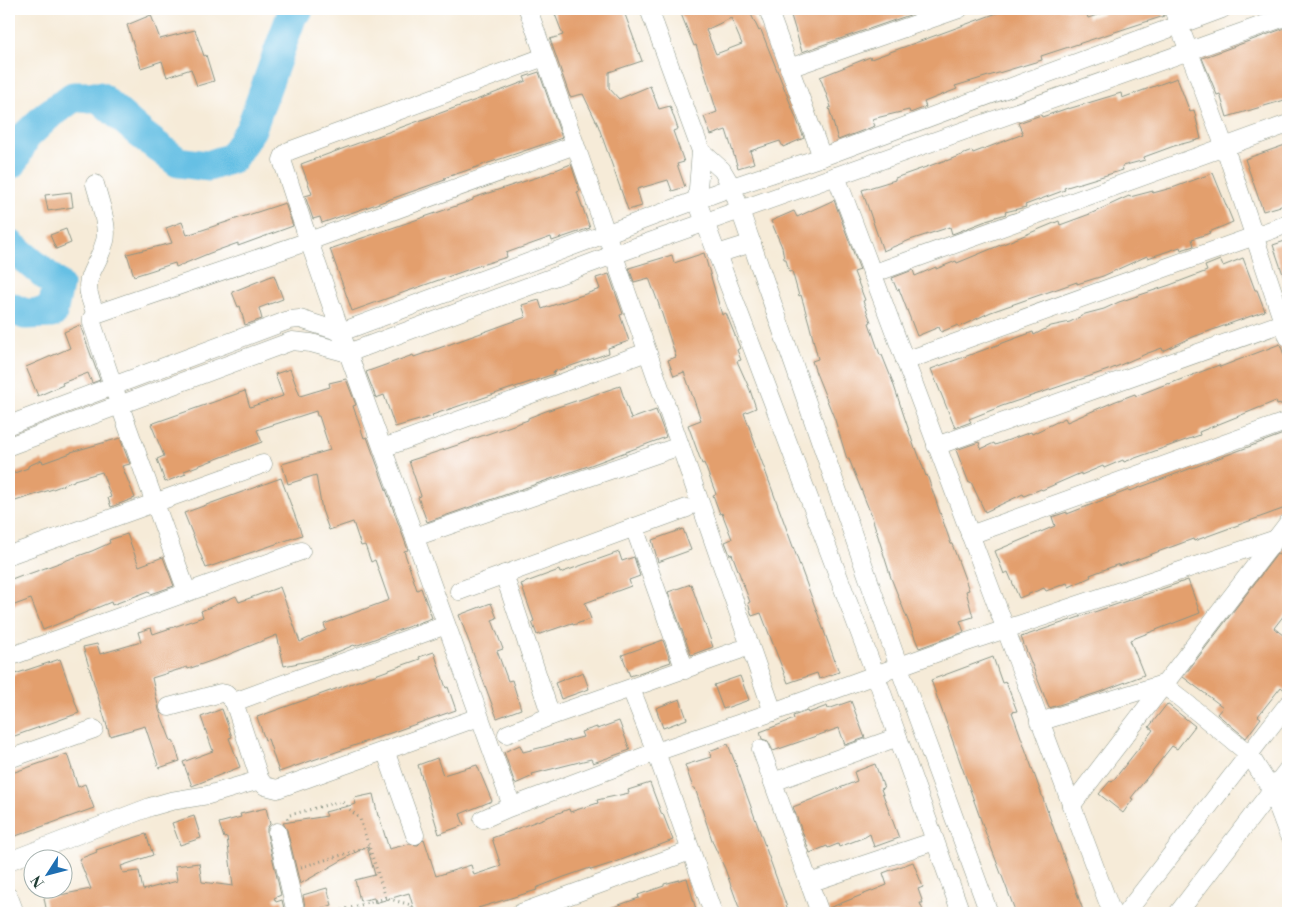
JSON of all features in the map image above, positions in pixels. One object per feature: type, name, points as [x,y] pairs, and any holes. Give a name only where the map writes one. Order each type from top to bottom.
[{"type":"street","points":[[528,9],[774,712]]},
{"type":"street","points":[[649,9],[702,151],[722,170],[732,188],[899,667],[989,913]]},
{"type":"street","points":[[768,9],[822,157]]},
{"type":"street","points":[[789,68],[959,9]]},
{"type":"street","points":[[9,425],[289,320],[300,319],[341,332],[732,188],[822,157],[1176,17],[1222,9]]},
{"type":"street","points":[[9,446],[292,341],[311,343],[348,353],[705,222],[1288,16]]},
{"type":"street","points":[[936,446],[1287,327],[1225,148],[1176,17]]},
{"type":"street","points":[[512,806],[348,353],[283,165],[284,155],[294,149],[544,57]]},
{"type":"street","points":[[872,274],[1288,124]]},
{"type":"street","points":[[187,592],[113,387],[92,318],[96,314],[308,241],[575,145]]},
{"type":"street","points":[[702,151],[697,201],[876,676],[961,913]]},
{"type":"street","points":[[836,176],[1112,913]]},
{"type":"street","points":[[96,184],[105,240],[88,280],[87,291],[96,314]]},
{"type":"street","points":[[905,361],[1288,224]]},
{"type":"street","points":[[717,254],[752,243]]},
{"type":"street","points":[[383,448],[647,352]]},
{"type":"street","points":[[970,535],[1288,421]]},
{"type":"street","points":[[415,537],[680,446]]},
{"type":"street","points":[[9,555],[263,464]]},
{"type":"street","points":[[459,591],[687,508]]},
{"type":"street","points":[[1071,806],[1288,523]]},
{"type":"street","points":[[634,527],[686,670]]},
{"type":"street","points":[[483,819],[512,806],[656,752],[1005,630],[1276,539]]},
{"type":"street","points":[[9,657],[301,551]]},
{"type":"street","points":[[504,574],[551,716]]},
{"type":"street","points":[[234,702],[446,625]]},
{"type":"street","points":[[507,734],[551,716],[739,650]]},
{"type":"street","points":[[1039,722],[1163,684]]},
{"type":"street","points":[[1163,684],[1249,754],[1272,791],[1288,834]]},
{"type":"street","points":[[631,689],[656,752],[713,913]]},
{"type":"street","points":[[169,707],[221,693],[226,694],[234,702],[260,780],[265,786],[277,789],[479,717]]},
{"type":"street","points":[[1126,913],[1288,704]]},
{"type":"street","points":[[9,758],[94,730]]},
{"type":"street","points":[[773,782],[898,737]]},
{"type":"street","points":[[761,749],[820,913]]},
{"type":"street","points":[[386,750],[415,834]]},
{"type":"street","points":[[1178,913],[1288,769]]},
{"type":"street","points":[[9,861],[150,807],[208,795],[260,780]]},
{"type":"street","points":[[276,832],[296,913]]},
{"type":"street","points":[[809,883],[935,841]]},
{"type":"street","points":[[521,913],[690,851]]},
{"type":"street","points":[[9,897],[15,913]]},
{"type":"path","points":[[276,832],[290,815],[341,801],[360,819],[386,898]]},
{"type":"path","points":[[286,872],[369,847]]},
{"type":"path","points":[[332,913],[386,898],[411,905],[413,913]]},
{"type":"building","points":[[553,9],[623,9],[642,61],[609,72],[609,88],[619,99],[650,86],[659,109],[670,106],[678,129],[673,131],[684,162],[677,164],[685,187],[672,191],[668,180],[637,189],[642,206],[628,210],[598,125],[583,94],[570,97],[550,39],[563,35]]},
{"type":"building","points":[[679,9],[751,9],[749,10],[759,31],[761,30],[804,138],[783,147],[780,141],[750,151],[754,163],[738,168],[726,130],[711,135],[704,117],[717,112],[696,45],[694,46]],"holes":[[[731,18],[742,44],[716,54],[706,30]]]},
{"type":"building","points":[[789,9],[924,9],[924,10],[802,52]]},
{"type":"building","points":[[1008,9],[1085,9],[1088,18],[1116,9],[1163,9],[1164,16],[1041,56],[1042,60],[955,86],[957,89],[924,102],[926,107],[910,113],[909,110],[872,119],[875,126],[838,140],[829,108],[831,107],[820,77],[870,57],[871,59]]},
{"type":"building","points":[[151,15],[160,39],[195,30],[204,56],[206,55],[214,81],[197,86],[191,69],[167,77],[162,61],[141,68],[127,25]]},
{"type":"building","points":[[1288,27],[1288,99],[1227,117],[1220,94],[1217,95],[1202,58]]},
{"type":"building","points":[[539,72],[562,138],[444,178],[445,180],[322,223],[320,217],[313,219],[305,196],[312,194],[301,164],[526,81],[524,77]]},
{"type":"building","points":[[1177,78],[1190,112],[1194,110],[1201,139],[1144,157],[1145,160],[1122,166],[1123,170],[1064,188],[1065,190],[1025,205],[1026,207],[1005,212],[1006,214],[955,233],[952,234],[950,227],[883,251],[862,190],[895,180],[895,178],[972,151],[973,153],[1023,134],[1018,123],[1121,93],[1122,98]]},
{"type":"building","points":[[1288,144],[1288,204],[1263,211],[1245,159]]},
{"type":"building","points":[[571,164],[580,191],[577,192],[590,228],[552,241],[551,237],[506,253],[507,257],[352,311],[330,249]]},
{"type":"building","points":[[1213,173],[1233,222],[1192,239],[1194,246],[1181,250],[1180,247],[1148,258],[1147,256],[1103,276],[1077,284],[1077,282],[991,312],[959,327],[958,325],[941,332],[939,327],[917,336],[899,289],[897,290],[892,278],[913,270],[915,276],[936,267],[936,269],[956,261],[957,263],[1059,221],[1060,225],[1090,214],[1129,196],[1153,191],[1153,193],[1175,187]]},
{"type":"building","points":[[71,192],[73,207],[48,211],[45,195]]},
{"type":"building","points":[[834,200],[860,270],[854,272],[865,300],[863,301],[871,322],[869,323],[880,355],[882,355],[892,380],[915,449],[927,475],[969,590],[966,591],[973,617],[960,621],[964,632],[919,648],[891,578],[872,517],[849,459],[847,459],[835,420],[816,373],[812,361],[818,359],[801,295],[799,296],[792,271],[789,272],[782,247],[771,221],[794,211],[797,217]]},
{"type":"building","points":[[285,203],[293,226],[238,246],[238,243],[176,267],[175,263],[134,276],[127,254],[172,243],[166,228],[182,222],[187,235]]},
{"type":"building","points":[[66,229],[71,243],[56,249],[50,235]]},
{"type":"building","points":[[1288,240],[1288,283],[1286,283],[1273,245]]},
{"type":"building","points":[[704,253],[722,315],[726,313],[740,348],[737,350],[741,360],[737,361],[756,408],[744,413],[839,672],[819,679],[817,673],[788,683],[761,613],[752,616],[748,603],[750,602],[732,554],[730,555],[725,542],[732,539],[722,513],[720,514],[713,495],[716,494],[704,463],[702,464],[688,425],[701,420],[684,372],[674,376],[668,360],[676,357],[649,278],[634,282],[629,268],[672,255],[674,263]]},
{"type":"building","points":[[1243,258],[1265,311],[1193,337],[1163,351],[1162,348],[1111,369],[1002,406],[969,419],[971,422],[955,428],[931,369],[1033,332],[1034,335],[1051,326],[1070,322],[1085,314],[1170,285],[1207,271],[1205,266],[1220,260],[1223,266]]},
{"type":"building","points":[[609,274],[623,314],[620,315],[629,341],[608,348],[609,353],[433,416],[395,427],[384,395],[376,398],[366,372],[526,317],[522,305],[539,300],[542,309],[600,289],[596,278]]},
{"type":"building","points":[[274,275],[283,299],[259,308],[262,319],[245,325],[240,306],[238,307],[232,292]]},
{"type":"building","points":[[80,325],[100,380],[92,383],[88,373],[62,383],[63,385],[38,396],[26,367],[70,348],[64,332]]},
{"type":"building","points":[[1280,344],[1288,366],[1288,402],[1277,405],[1276,401],[1199,432],[1200,435],[1124,462],[1123,460],[1104,468],[1103,466],[1081,475],[1081,473],[1042,490],[1024,496],[1023,494],[985,512],[971,482],[969,483],[956,450],[979,442],[981,449],[1031,432],[1032,434],[1065,418],[1067,422],[1135,394],[1136,396]]},
{"type":"building","points":[[290,369],[300,396],[330,387],[329,383],[346,379],[356,405],[353,406],[364,438],[367,437],[408,550],[404,551],[417,590],[421,588],[432,618],[354,645],[323,658],[284,666],[277,635],[188,669],[187,667],[152,678],[159,710],[171,741],[173,740],[180,761],[159,768],[145,726],[110,736],[83,647],[97,644],[100,654],[141,642],[138,632],[151,628],[153,634],[203,617],[201,611],[236,596],[239,602],[280,587],[300,642],[326,630],[324,624],[389,600],[375,560],[371,562],[365,545],[361,546],[353,522],[329,530],[322,510],[316,475],[288,484],[282,464],[330,450],[316,411],[257,430],[262,442],[184,471],[186,474],[165,482],[157,459],[164,456],[151,424],[245,391],[250,407],[283,396],[275,374]]},
{"type":"building","points":[[620,386],[631,419],[656,410],[666,437],[427,522],[418,497],[421,496],[409,461],[470,441],[528,420],[528,418],[546,411]]},
{"type":"building","points":[[1286,433],[1288,440],[1288,507],[1194,541],[1193,539],[1119,566],[1119,564],[1090,575],[1091,577],[1069,587],[1067,583],[1046,591],[1044,588],[1019,598],[1008,572],[1004,574],[995,551],[1055,526],[1052,517],[1067,512],[1067,514]]},
{"type":"building","points":[[120,438],[130,464],[122,466],[135,498],[111,507],[108,498],[111,497],[102,472],[9,503],[9,475],[42,460],[43,463],[71,452]]},
{"type":"building","points":[[281,478],[302,535],[206,568],[184,513]]},
{"type":"building","points":[[683,529],[691,550],[658,562],[652,540]]},
{"type":"building","points":[[127,534],[139,566],[163,557],[174,586],[151,594],[149,591],[112,605],[111,602],[43,630],[31,599],[9,607],[9,580],[92,551],[110,543],[109,540]]},
{"type":"building","points":[[1288,543],[1288,610],[1274,628],[1288,639],[1288,693],[1281,687],[1258,716],[1261,718],[1246,738],[1217,714],[1223,707],[1183,677],[1277,554],[1279,555]]},
{"type":"building","points":[[619,552],[622,561],[634,557],[640,576],[629,580],[631,586],[585,603],[591,619],[573,625],[572,623],[537,635],[521,584],[559,570],[560,573]]},
{"type":"building","points":[[1188,580],[1200,613],[1130,640],[1144,675],[1097,693],[1049,708],[1021,637]]},
{"type":"building","points":[[691,584],[713,647],[691,655],[668,592]]},
{"type":"building","points":[[491,603],[497,618],[492,620],[503,649],[497,651],[508,681],[512,680],[521,709],[497,718],[459,615]]},
{"type":"building","points":[[663,640],[671,662],[630,676],[622,655]]},
{"type":"building","points":[[434,652],[446,688],[448,687],[456,710],[279,772],[268,739],[265,740],[257,717],[420,659],[419,657]]},
{"type":"building","points":[[993,657],[1002,683],[1006,682],[1017,711],[1012,712],[1084,913],[1016,913],[931,680]]},
{"type":"building","points":[[60,659],[79,713],[9,738],[9,676]]},
{"type":"building","points":[[583,672],[589,689],[561,699],[555,683]]},
{"type":"building","points":[[740,676],[749,700],[723,709],[714,685]]},
{"type":"building","points":[[680,699],[687,719],[663,728],[656,708]]},
{"type":"building","points":[[851,701],[865,738],[845,745],[839,728],[773,751],[768,741],[762,739],[760,732],[794,719],[793,716],[827,706],[828,709]]},
{"type":"building","points":[[1167,704],[1195,726],[1177,749],[1172,746],[1131,798],[1133,799],[1123,813],[1099,794],[1110,781],[1112,782],[1153,730],[1149,727]]},
{"type":"building","points":[[222,709],[232,737],[229,738],[240,767],[192,786],[183,762],[213,751],[201,717]]},
{"type":"building","points":[[619,721],[630,750],[593,763],[591,759],[532,774],[533,776],[515,784],[504,752],[520,745],[523,752],[583,737],[581,732],[597,727],[597,729]]},
{"type":"building","points":[[728,744],[789,913],[741,913],[713,843],[695,788],[693,788],[685,765],[711,757],[709,751]]},
{"type":"building","points":[[67,754],[78,787],[85,784],[94,808],[13,837],[9,825],[9,774]]},
{"type":"building","points":[[437,758],[443,775],[477,765],[492,801],[460,814],[464,825],[439,834],[418,765]]},
{"type":"building","points":[[875,764],[884,788],[881,789],[899,838],[874,847],[870,834],[839,847],[838,844],[828,848],[827,846],[810,853],[793,807],[857,781],[854,772]]},
{"type":"building","points":[[650,783],[673,840],[616,862],[564,877],[536,888],[537,890],[478,908],[480,913],[415,913],[409,893],[375,903],[374,898],[360,901],[355,880],[375,875],[367,846],[300,884],[287,830],[283,823],[327,816],[325,812],[356,804],[354,798],[373,794],[389,849],[409,844],[418,845],[424,839],[436,876],[471,865],[474,875],[501,866],[492,838],[569,809],[570,812],[598,803],[597,800],[629,793],[628,790]]},
{"type":"building","points":[[266,808],[270,824],[267,828],[267,834],[281,895],[274,898],[276,902],[282,900],[285,913],[47,913],[44,900],[72,900],[72,893],[91,889],[79,859],[97,852],[96,850],[146,834],[153,855],[121,866],[123,873],[139,871],[143,890],[177,881],[175,866],[199,863],[202,882],[233,886],[227,837],[224,838],[219,823],[241,817],[240,814]]},
{"type":"building","points":[[194,816],[201,838],[180,845],[172,823]]},
{"type":"building","points":[[913,862],[923,887],[918,889],[924,913],[830,913],[829,908],[887,885],[883,873]]},
{"type":"building","points":[[687,878],[697,913],[602,913],[602,911],[639,898],[638,895],[664,886],[664,884]]},
{"type":"building","points":[[327,888],[332,905],[306,913],[303,895]]},
{"type":"waterway","points":[[9,164],[12,163],[25,137],[47,116],[73,97],[99,97],[141,134],[178,162],[208,166],[232,158],[251,129],[293,12],[298,9]]},
{"type":"waterway","points":[[9,244],[58,285],[52,313],[25,314],[9,307]]}]
